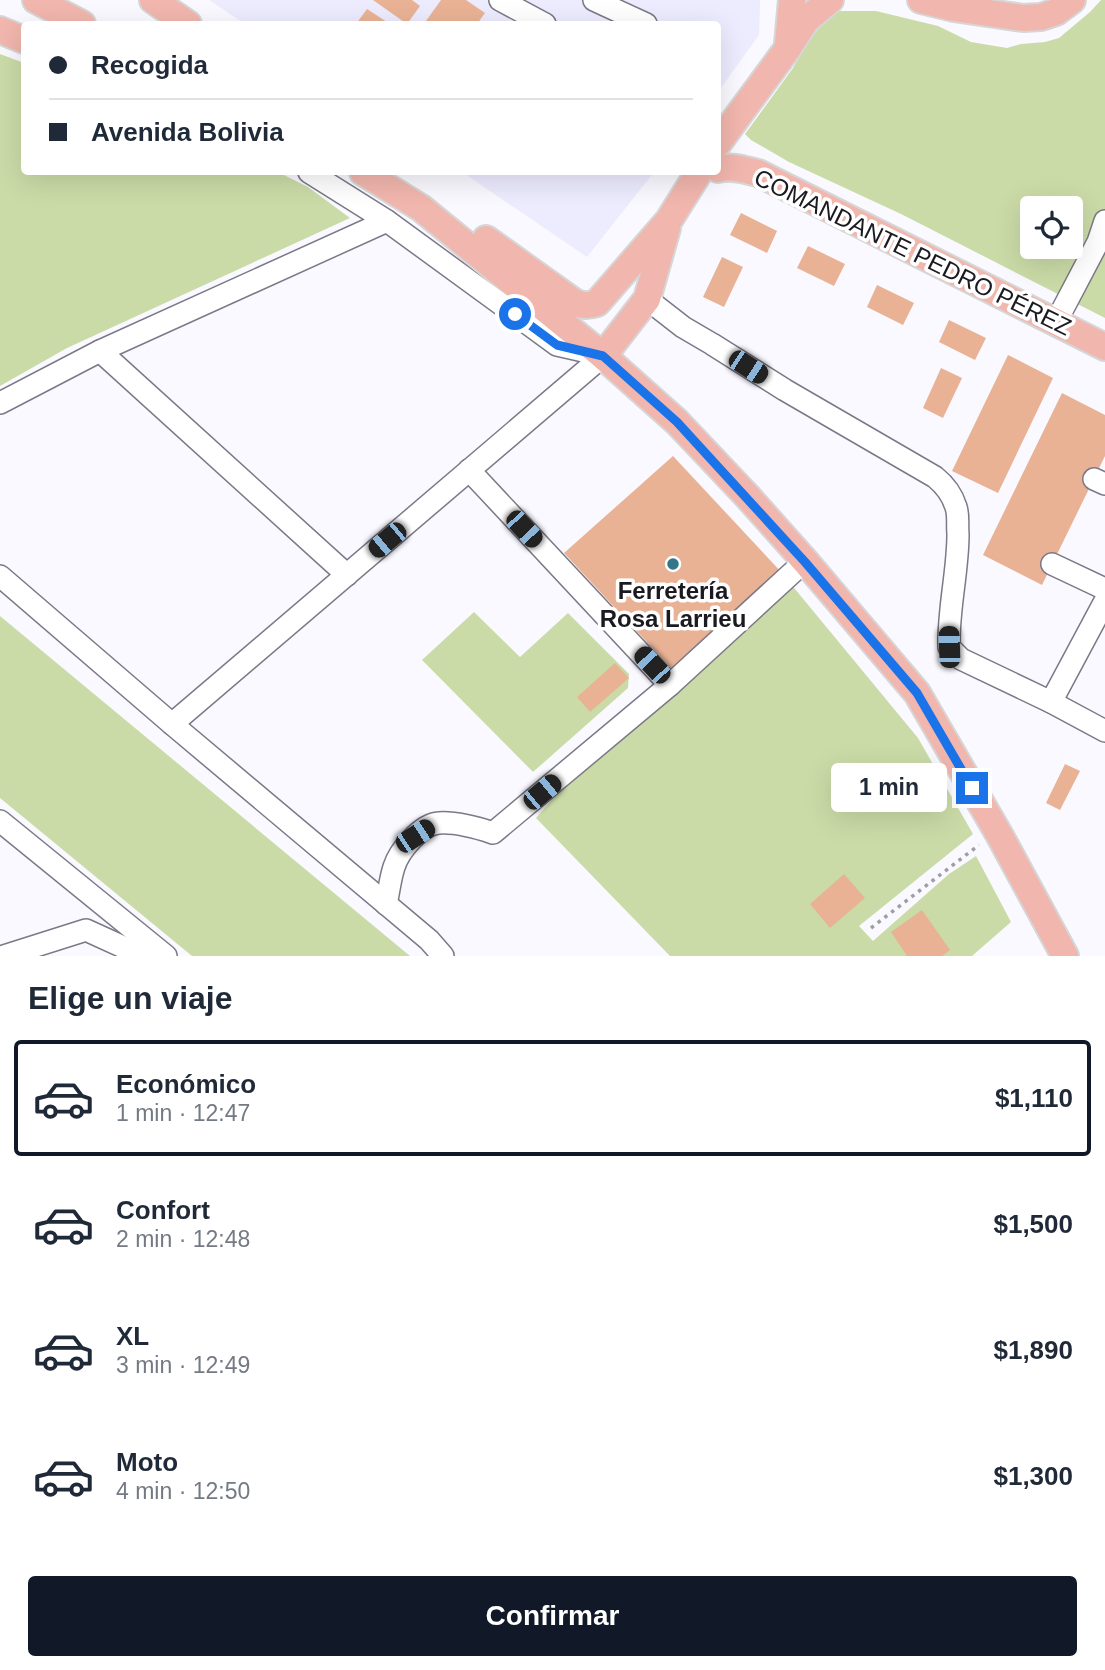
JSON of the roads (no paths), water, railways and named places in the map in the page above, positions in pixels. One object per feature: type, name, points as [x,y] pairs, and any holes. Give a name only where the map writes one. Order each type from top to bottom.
[{"type":"main road","points":[[36,0],[76,21]]},
{"type":"main road","points":[[153,0],[184,21]]},
{"type":"main road","points":[[788,48],[792,0]]},
{"type":"main road","points":[[721,139],[806,20],[830,0]]},
{"type":"main road","points":[[921,0],[954,8],[1023,18],[1041,17],[1056,12],[1072,0]]},
{"type":"main road","points":[[0,30],[21,39]]},
{"type":"main road","name":"COMANDANTE PEDRO PÉREZ","points":[[721,167],[758,173],[1105,347]]},
{"type":"main road","points":[[369,175],[421,208],[603,356],[677,422],[805,562],[917,693],[1000,836],[1065,956]]},
{"type":"main road","points":[[397,175],[580,305],[589,306],[597,303],[704,175]]},
{"type":"main road","points":[[603,356],[647,299],[669,220]]},
{"type":"street","points":[[500,0],[539,21]]},
{"type":"street","points":[[594,0],[640,21]]},
{"type":"street","points":[[314,175],[387,221],[557,345],[603,356]]},
{"type":"street","points":[[0,403],[100,351],[387,221]]},
{"type":"street","points":[[1056,322],[1098,243],[1105,222]]},
{"type":"street","points":[[647,299],[683,327],[946,486],[958,514],[958,553],[948,629],[949,647],[961,659],[1105,731]]},
{"type":"street","points":[[100,351],[347,575]]},
{"type":"street","points":[[172,724],[603,356]]},
{"type":"street","points":[[469,470],[670,685]]},
{"type":"street","points":[[386,904],[394,865],[404,846],[415,836],[439,823],[479,828],[493,833],[670,685],[805,562]]},
{"type":"street","points":[[1052,564],[1105,589]]},
{"type":"street","points":[[0,576],[429,940],[443,956]]},
{"type":"street","points":[[1051,702],[1105,601]]},
{"type":"street","points":[[0,821],[166,956]]},
{"type":"street","points":[[4,956],[86,930],[143,956]]},
{"type":"place","name":"Ferretería Rosa Larrieu","points":[[673,564]]}]
